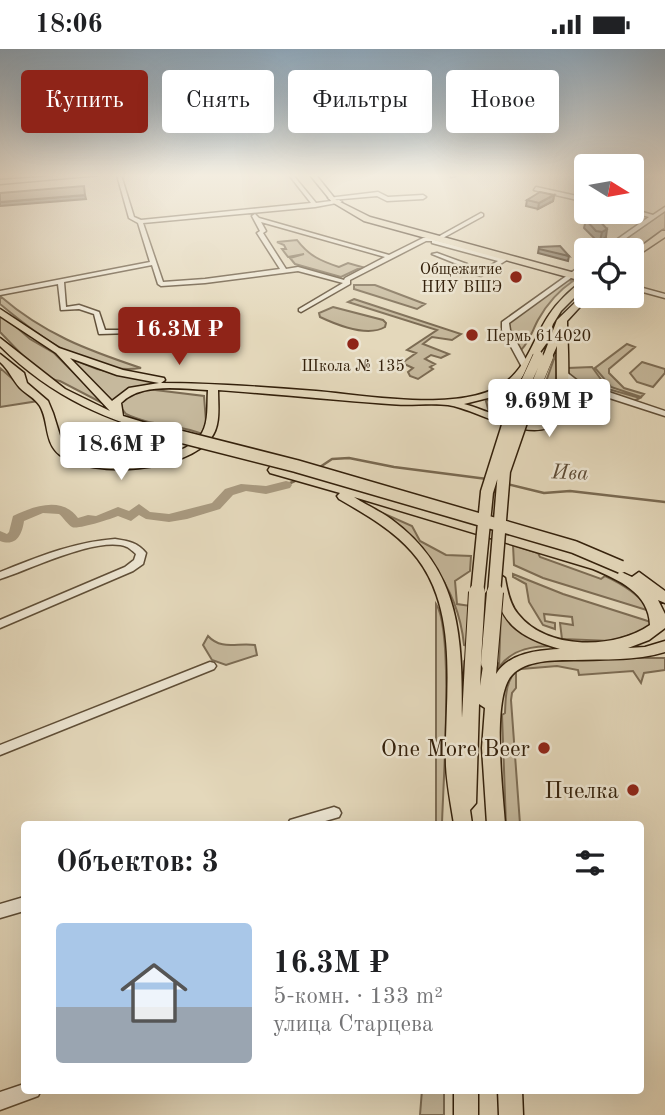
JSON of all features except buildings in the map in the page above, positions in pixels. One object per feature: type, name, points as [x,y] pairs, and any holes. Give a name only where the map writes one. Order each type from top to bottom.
[{"type":"main road","points":[[385,225],[433,240],[573,274]]},
{"type":"main road","points":[[644,248],[665,233]]},
{"type":"main road","points":[[421,402],[459,400],[486,395],[505,387],[526,367],[554,312],[574,291]]},
{"type":"main road","points":[[496,821],[487,690],[481,662],[485,507],[492,470],[517,401],[562,320],[574,308]]},
{"type":"main road","points":[[0,312],[56,350],[131,428]]},
{"type":"main road","points":[[117,413],[117,400],[137,389],[162,386],[209,387],[466,406],[507,423],[540,425],[561,415],[562,320]]},
{"type":"main road","points":[[464,821],[505,471],[543,356],[543,337]]},
{"type":"main road","points":[[0,341],[40,379],[131,428]]},
{"type":"main road","points":[[56,350],[104,368],[152,379],[209,387]]},
{"type":"main road","points":[[0,357],[58,402],[131,428],[310,470],[574,547],[665,598]]},
{"type":"main road","points":[[15,371],[23,385],[44,404],[56,443],[72,457],[95,464],[132,465],[157,461],[191,449],[205,438],[212,424],[209,387]]},
{"type":"main road","points":[[486,395],[480,405],[488,416]]},
{"type":"main road","points":[[72,457],[66,451],[66,444],[76,433],[102,428],[131,428]]},
{"type":"main road","points":[[174,439],[616,570],[653,601],[658,610],[658,627],[649,635],[610,647],[561,644],[526,630],[507,610],[495,566]]},
{"type":"main road","points":[[300,478],[369,511],[392,526],[422,555],[441,585],[451,617],[455,657],[455,768],[464,821]]},
{"type":"main road","points":[[492,757],[494,698],[497,684],[511,666],[536,656],[643,654],[665,646]]},
{"type":"main road","points":[[466,1094],[466,1115]]},
{"type":"main road","points":[[510,1094],[511,1115]]},
{"type":"street","points":[[141,225],[161,284],[205,282],[284,270],[305,271],[348,283]]},
{"type":"street","points":[[260,225],[263,231],[260,233],[284,270]]},
{"type":"street","points":[[277,225],[390,257]]},
{"type":"street","points":[[348,283],[347,279],[390,257],[462,225]]},
{"type":"street","points":[[623,238],[643,225]]},
{"type":"street","points":[[435,254],[464,265],[464,269],[481,274],[507,258]]},
{"type":"street","points":[[0,293],[155,263]]},
{"type":"street","points":[[526,367],[506,330],[505,322],[573,274]]},
{"type":"street","points":[[61,281],[63,309],[79,307],[97,313],[102,332],[134,331],[144,340]]},
{"type":"street","points":[[301,310],[348,283]]},
{"type":"street","points":[[644,292],[665,298]]},
{"type":"street","points":[[562,373],[576,384],[665,414]]},
{"type":"street","points":[[561,403],[570,395],[583,393],[614,398]]},
{"type":"street","points":[[0,576],[63,552],[101,543],[128,542],[136,546],[141,553],[139,562],[134,567],[0,624]]},
{"type":"street","points":[[0,750],[210,666]]},
{"type":"street","points":[[306,821],[334,813]]},
{"type":"street","points":[[0,911],[21,905]]},
{"type":"street","points":[[0,1101],[21,1094]]},
{"type":"shaded area","points":[[646,225],[665,225],[665,228],[644,243],[644,238],[627,238]]},
{"type":"shaded area","points":[[297,240],[311,254],[327,263],[339,267],[348,263],[362,267],[341,277],[295,264],[290,258],[304,254],[288,257],[282,249],[286,249],[284,245],[277,242]]},
{"type":"shaded area","points":[[568,280],[573,281],[549,303],[521,350],[510,332],[508,323]]},
{"type":"shaded area","points":[[354,285],[375,285],[425,304],[417,309],[354,289]]},
{"type":"shaded area","points":[[0,296],[50,331],[102,355],[141,368],[103,366],[65,351],[0,304]]},
{"type":"shaded area","points":[[354,299],[461,334],[452,340],[432,337],[423,344],[449,354],[441,358],[431,355],[425,359],[435,364],[430,367],[433,369],[418,379],[410,376],[408,372],[413,368],[402,363],[416,353],[407,350],[437,330],[348,302]]},
{"type":"shaded area","points":[[333,307],[383,320],[385,327],[370,331],[361,330],[320,317],[319,313]]},
{"type":"shaded area","points":[[0,313],[30,339],[54,353],[106,405],[53,379],[37,368],[0,332]]},
{"type":"shaded area","points":[[627,344],[635,347],[609,369],[609,373],[624,388],[644,394],[641,397],[611,387],[595,368]]},
{"type":"shaded area","points":[[555,356],[554,403],[547,416],[521,420],[488,409],[486,401],[504,392],[542,393]]},
{"type":"shaded area","points":[[67,357],[97,369],[168,385],[130,391],[111,404]]},
{"type":"shaded area","points":[[642,362],[665,369],[665,373],[653,387],[637,382],[630,373]]},
{"type":"shaded area","points":[[592,367],[608,389],[640,398],[634,401],[578,384],[568,377],[568,368]]},
{"type":"shaded area","points":[[0,368],[38,401],[0,407]]},
{"type":"shaded area","points":[[147,389],[204,396],[206,422],[202,434],[144,421],[126,414],[121,408],[121,402],[127,396]]},
{"type":"shaded area","points":[[99,430],[162,449],[147,455],[94,443],[146,460],[116,462],[97,461],[70,450],[71,442],[78,435]]},
{"type":"shaded area","points":[[369,507],[412,526],[420,541],[446,555],[471,556],[470,571],[455,581],[457,604],[471,606],[467,646],[464,645],[453,600],[433,565]]},
{"type":"shaded area","points":[[513,545],[601,579],[605,576],[612,579],[631,591],[653,612],[543,578],[514,565]]},
{"type":"shaded area","points":[[513,574],[563,594],[654,623],[653,628],[611,641],[562,639],[560,623],[573,625],[572,617],[544,614],[545,621],[555,623],[555,629],[543,625],[529,602],[526,584],[513,577]]},
{"type":"shaded area","points":[[436,604],[445,644],[446,675],[442,821],[436,821]]},
{"type":"shaded area","points":[[501,610],[556,646],[525,649],[511,656],[499,667]]},
{"type":"shaded area","points":[[208,636],[225,645],[255,645],[257,655],[226,665],[212,660],[203,645]]},
{"type":"shaded area","points":[[544,658],[665,658],[665,670],[644,673],[641,683],[633,671],[579,675],[578,670],[557,666],[517,671]]},
{"type":"shaded area","points":[[516,672],[516,688],[511,700],[520,821],[506,821],[502,715],[505,713],[509,683]]},
{"type":"shaded area","points":[[422,1094],[444,1094],[444,1115],[420,1115]]},
{"type":"waterway","name":"Ива","points":[[320,467],[332,459],[349,458],[394,467],[487,479]]},
{"type":"waterway","points":[[286,485],[299,479]]},
{"type":"waterway","name":"Ива","points":[[507,484],[544,493],[570,491],[665,502]]},
{"type":"waterway","name":"Ива","points":[[0,535],[6,539],[13,536],[18,519],[42,509],[64,512],[75,524],[88,519],[97,520],[118,511],[131,517],[139,508],[146,515],[169,518],[216,506],[229,492],[245,487],[266,490],[286,485]]},
{"type":"place","name":"Общежитие НИУ ВШЭ","points":[[516,277]]},
{"type":"place","name":"Пермь 614020","points":[[472,335]]},
{"type":"place","name":"Школа № 135","points":[[353,344]]},
{"type":"place","name":"One More Beer","points":[[544,748]]},
{"type":"place","name":"Пчелка","points":[[633,790]]}]
